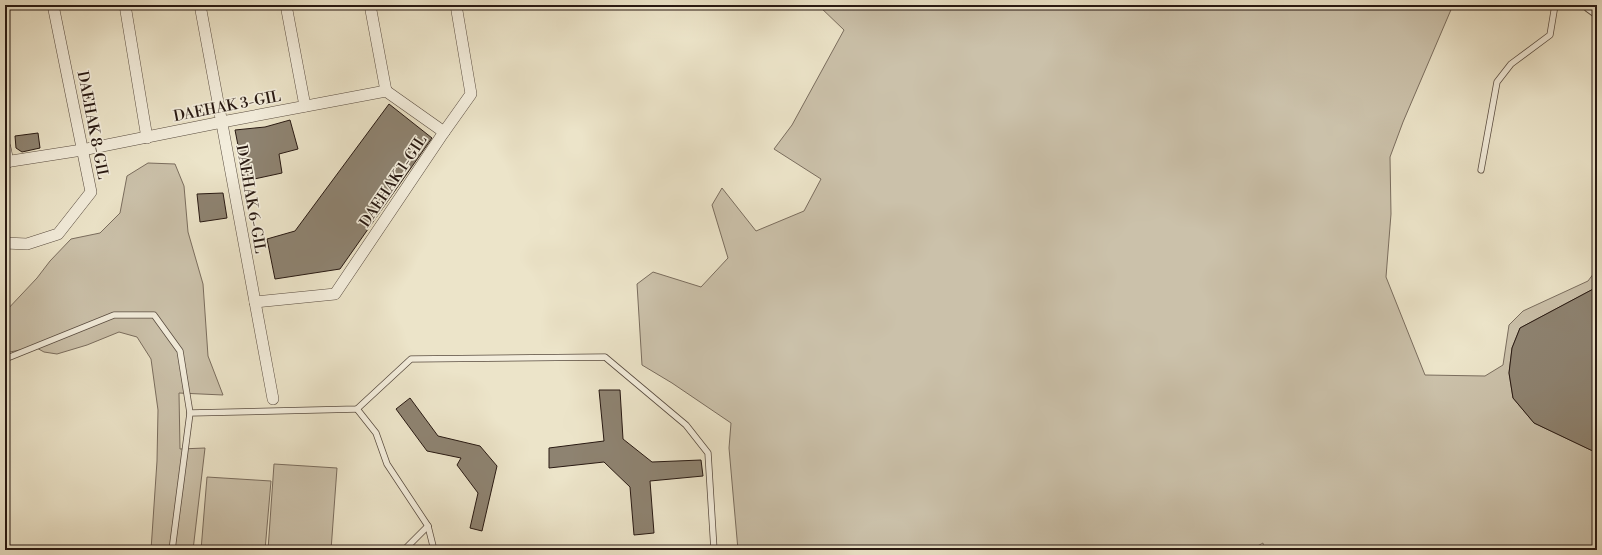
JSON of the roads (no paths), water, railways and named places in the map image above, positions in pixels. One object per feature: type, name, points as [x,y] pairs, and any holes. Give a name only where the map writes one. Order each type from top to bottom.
[{"type":"street","name":"DAEHAK 8-GIL","points":[[5,243],[27,244],[58,234],[91,192],[54,5]]},
{"type":"street","points":[[126,5],[147,138]]},
{"type":"street","name":"DAEHAK 6-GIL","points":[[200,5],[273,399]]},
{"type":"street","points":[[286,5],[305,106]]},
{"type":"street","points":[[370,5],[386,91],[444,132]]},
{"type":"street","name":"DAEHAK 1-GIL","points":[[255,302],[335,294],[471,94],[456,5]]},
{"type":"street","points":[[1590,5],[1597,10]]},
{"type":"street","name":"DAEHAK 3-GIL","points":[[7,162],[147,138],[222,122],[386,91]]},
{"type":"street","points":[[5,147],[7,162]]},
{"type":"lane","points":[[1481,170],[1497,82],[1511,64],[1550,35],[1555,5]]},
{"type":"lane","points":[[5,359],[114,315],[154,316],[180,350],[190,413],[172,550]]},
{"type":"lane","points":[[190,413],[357,409],[411,359],[605,357],[686,425],[708,453],[714,550]]},
{"type":"lane","points":[[357,409],[376,433],[388,464],[428,526],[434,550]]},
{"type":"lane","points":[[404,550],[428,526]]}]
